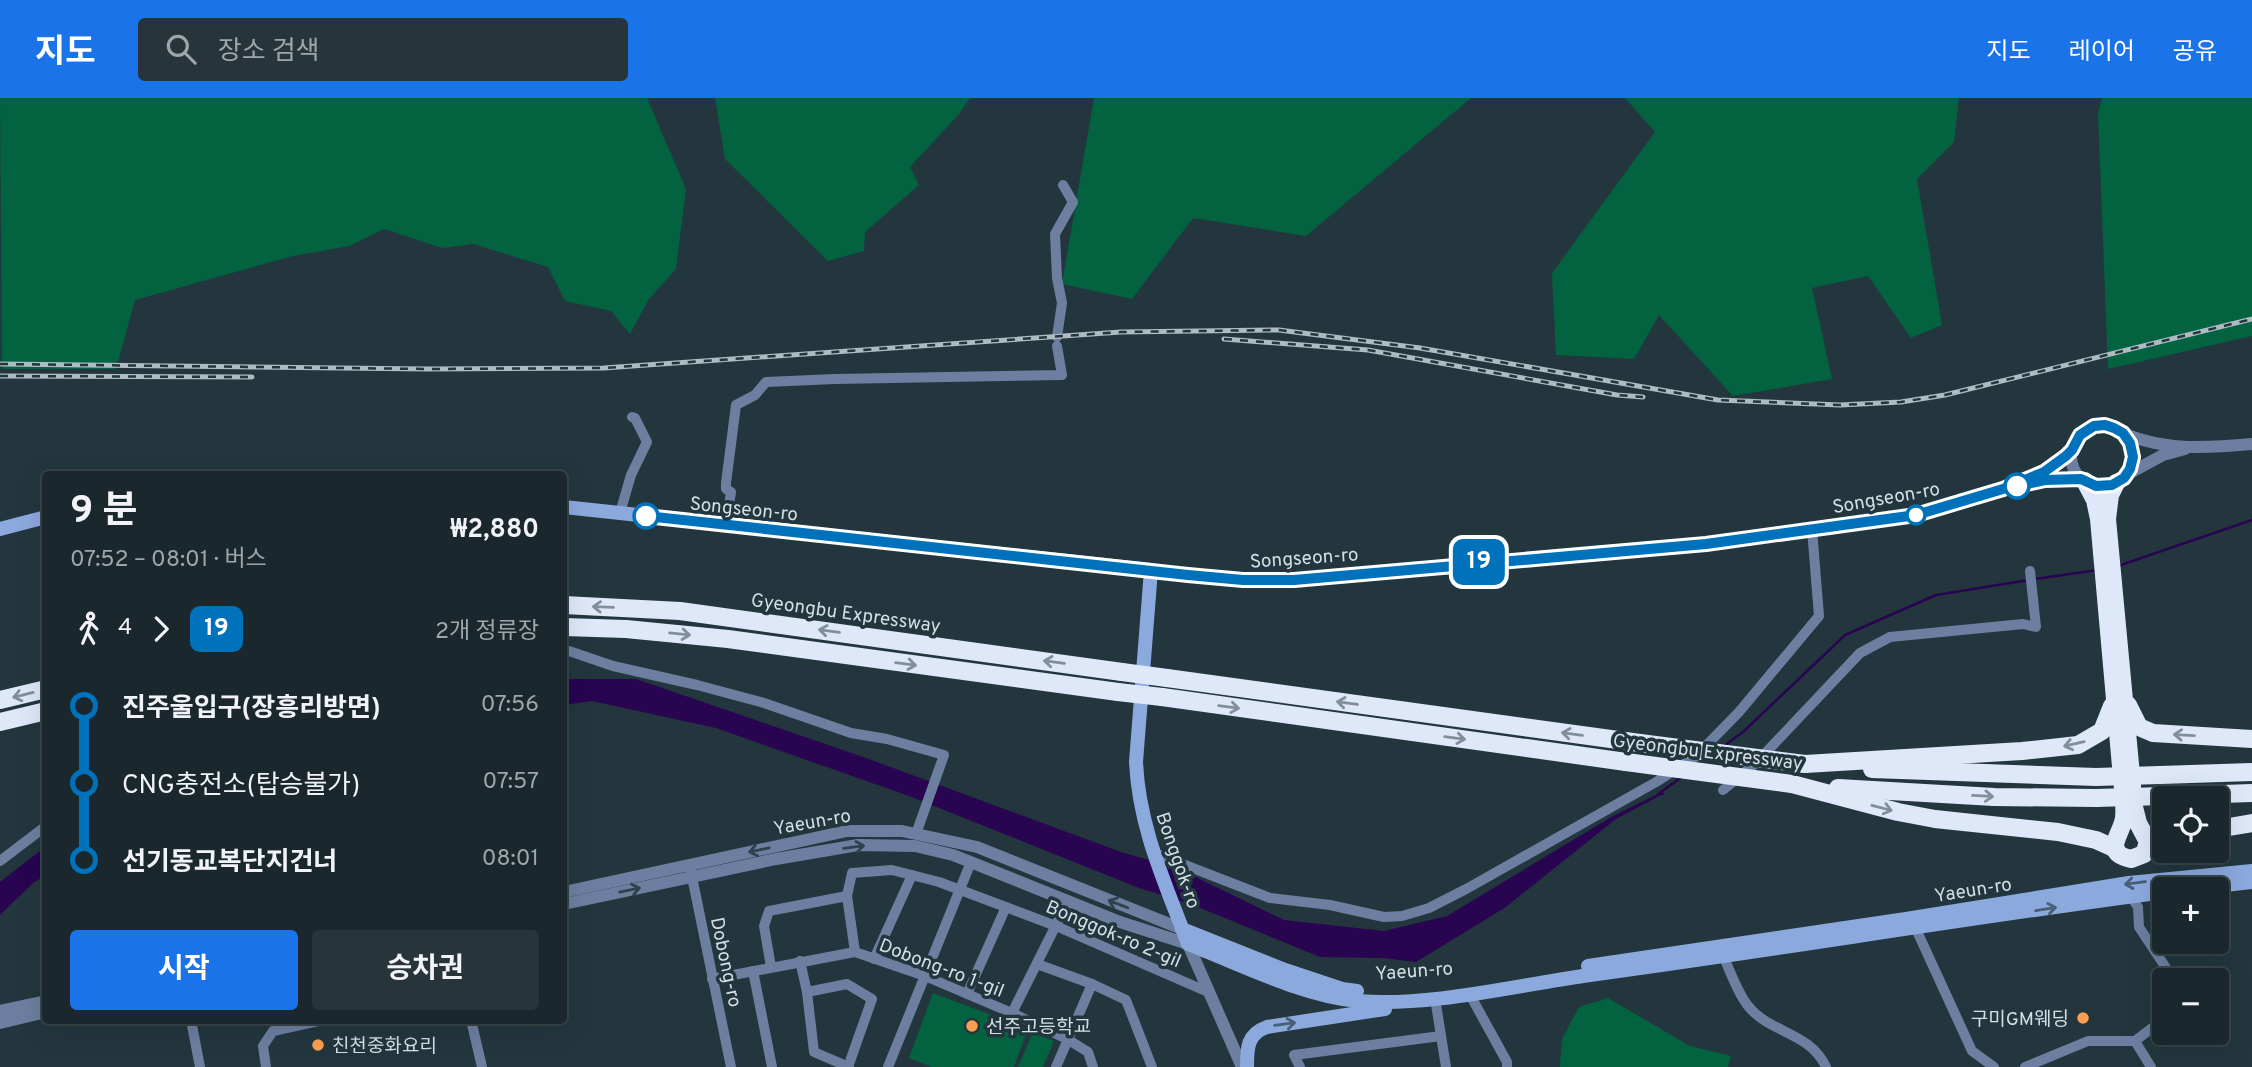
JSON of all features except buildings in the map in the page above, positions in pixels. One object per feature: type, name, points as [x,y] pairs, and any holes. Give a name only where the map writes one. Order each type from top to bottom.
[{"type":"highway","points":[[2106,549],[2108,506],[2121,479]]},
{"type":"highway","points":[[2083,480],[2098,509],[2106,549],[2124,808],[2123,825],[2115,839],[2116,849],[2120,855],[2131,859],[2140,857],[2152,847]]},
{"type":"highway","name":"Gyeongbu Expressway","points":[[567,605],[692,612],[1805,764],[1926,772],[2096,776],[2252,772]]},
{"type":"highway","name":"Gyeongbu Expressway","points":[[567,627],[626,629],[728,639],[1792,784],[1994,797],[2096,798],[2252,793]]},
{"type":"highway","points":[[0,701],[42,690]]},
{"type":"highway","points":[[2118,692],[2134,720],[2144,730],[2161,734],[2252,738]]},
{"type":"highway","points":[[1805,764],[2078,745],[2102,731],[2118,692]]},
{"type":"highway","points":[[2118,692],[2134,807],[2138,823],[2147,838],[2146,850]]},
{"type":"highway","points":[[0,722],[42,712]]},
{"type":"highway","points":[[1792,784],[1898,812],[1935,819],[2058,832],[2096,840],[2116,849]]},
{"type":"highway","points":[[2229,826],[2252,823]]},
{"type":"main road","name":"Songseon-ro","points":[[567,507],[1151,570]]},
{"type":"main road","points":[[0,529],[42,518]]},
{"type":"main road","name":"Bonggok-ro","points":[[1151,570],[1136,762],[1141,809],[1154,853],[1188,944]]},
{"type":"main road","name":"Yaeun-ro","points":[[1188,944],[1332,998],[1376,1002],[1435,998],[2129,883],[2252,871]]},
{"type":"main road","points":[[2229,885],[2252,882]]},
{"type":"main road","name":"Yaeun-ro","points":[[1182,929],[1285,970],[1342,989],[1380,994],[1419,992],[1916,929],[2152,894]]},
{"type":"main road","points":[[1244,1067],[1248,1042],[1258,1030],[1435,998]]},
{"type":"street","points":[[726,525],[731,492],[726,489],[726,483],[736,405],[755,395],[766,382],[1062,375],[1057,341],[1062,303],[1055,234],[1073,202],[1063,185]]},
{"type":"street","points":[[620,513],[631,475],[647,442],[632,417]]},
{"type":"street","points":[[2003,489],[2044,472],[2072,450],[2080,435],[2094,426],[2108,426],[2150,443],[2192,447],[2252,443]]},
{"type":"street","points":[[2121,479],[2131,466],[2133,453],[2123,433]]},
{"type":"street","points":[[2003,489],[2045,480],[2083,480],[2100,487],[2121,479],[2164,455],[2192,447]]},
{"type":"street","points":[[2072,450],[2073,467],[2083,480]]},
{"type":"street","name":"Songseon-ro","points":[[1151,570],[1275,581],[1706,544],[1916,515],[2003,489]]},
{"type":"street","points":[[1154,853],[1270,898],[1330,905],[1384,918],[1429,908],[1656,782],[1695,757],[1739,712],[1819,616],[1812,529]]},
{"type":"street","points":[[1723,790],[1756,763],[1860,653],[1890,637],[2023,624],[2036,627],[2030,571]]},
{"type":"street","points":[[567,652],[797,713],[851,733],[887,739],[944,755],[916,834]]},
{"type":"street","points":[[0,862],[42,829]]},
{"type":"street","name":"Yaeun-ro","points":[[567,903],[847,831],[902,831],[977,847],[1182,929]]},
{"type":"street","name":"Yaeun-ro","points":[[567,892],[858,845],[915,846],[954,855],[1120,922],[1188,944]]},
{"type":"street","points":[[888,1067],[971,862]]},
{"type":"street","name":"Bonggok-ro 2-gil","points":[[847,897],[852,873],[892,870],[912,875],[960,889],[1056,926],[1208,992]]},
{"type":"street","name":"Dobong-ro","points":[[691,871],[731,1067]]},
{"type":"street","points":[[874,959],[912,875]]},
{"type":"street","points":[[771,967],[764,926],[769,911],[847,897],[855,952]]},
{"type":"street","points":[[2131,897],[2138,907],[2139,927],[2166,968]]},
{"type":"street","points":[[1012,1013],[1068,901]]},
{"type":"street","points":[[967,994],[1006,907]]},
{"type":"street","points":[[1916,929],[1972,1051],[1994,1067]]},
{"type":"street","name":"Bonggok-ro","points":[[1188,944],[1244,1067]]},
{"type":"street","name":"Dobong-ro 1-gil","points":[[712,979],[855,952],[925,976],[1067,1039],[1088,1052],[1093,1067]]},
{"type":"street","points":[[1721,952],[1748,1007],[1760,1017],[1791,1032],[1812,1048],[1823,1066]]},
{"type":"street","points":[[800,961],[807,992],[814,1052],[848,1067],[872,999],[847,984],[807,992]]},
{"type":"street","points":[[1037,964],[1126,1000],[1152,1067]]},
{"type":"street","points":[[753,971],[772,1067]]},
{"type":"street","points":[[1056,1067],[1092,984]]},
{"type":"street","name":"Yaeun-ro","points":[[1469,993],[1507,1062],[1507,1067]]},
{"type":"street","points":[[1435,998],[1446,1067]]},
{"type":"street","points":[[0,1011],[42,1003]]},
{"type":"street","points":[[0,1023],[42,1013]]},
{"type":"street","points":[[192,1024],[200,1067]]},
{"type":"street","points":[[266,1067],[263,1046],[273,1031],[305,1024]]},
{"type":"street","points":[[472,1024],[480,1067]]},
{"type":"street","points":[[2025,1067],[2088,1041],[2135,1041],[2152,1028]]},
{"type":"street","points":[[1300,1067],[1294,1055],[1441,1035]]},
{"type":"street","points":[[2135,1041],[2151,1067]]},
{"type":"green space","points":[[0,98],[647,98],[686,189],[676,269],[649,299],[630,334],[611,311],[565,301],[548,267],[473,244],[442,248],[384,229],[349,246],[293,256],[135,300],[116,369],[2,369]]},
{"type":"green space","points":[[715,98],[970,98],[959,114],[910,167],[919,185],[865,232],[864,251],[828,261],[725,159]]},
{"type":"green space","points":[[1094,98],[1471,98],[1306,236],[1193,218],[1132,299],[1062,284]]},
{"type":"green space","points":[[1625,98],[1959,98],[1954,142],[1917,179],[1942,325],[1911,338],[1868,276],[1812,288],[1832,379],[1733,396],[1659,315],[1634,359],[1556,355],[1552,273],[1655,132]]},
{"type":"green space","points":[[2102,98],[2252,98],[2252,336],[2108,369],[2098,113]]},
{"type":"green space","points":[[933,993],[1028,1029],[1014,1067],[932,1067],[909,1058]]},
{"type":"green space","points":[[1608,998],[1690,1046],[1731,1056],[1728,1067],[1560,1067],[1562,1039],[1579,1007]]},
{"type":"green space","points":[[1033,1032],[1054,1041],[1043,1067],[1018,1067]]},
{"type":"shaded area","points":[[567,679],[636,679],[866,758],[1121,852],[1177,868],[1284,920],[1384,931],[1447,916],[1613,816],[1663,794],[1616,819],[1506,907],[1416,962],[1383,958],[1320,957],[909,796],[716,728],[592,701],[567,705]]},
{"type":"shaded area","points":[[42,849],[42,878],[0,915],[0,882]]},
{"type":"waterway","points":[[2118,566],[2252,520]]},
{"type":"waterway","points":[[2035,579],[2098,570]]},
{"type":"waterway","points":[[1724,746],[1744,731],[1845,635],[1936,595],[2029,580]]},
{"type":"waterway","points":[[1663,794],[1658,794],[1682,777]]},
{"type":"railway","points":[[0,364],[427,369],[604,368],[1121,332],[1279,330],[1420,348],[1718,400],[1840,405],[1901,402],[1945,395],[2252,319]]},
{"type":"railway","points":[[1224,339],[1368,350],[1617,395],[1643,397]]},
{"type":"railway","points":[[0,376],[252,377]]},
{"type":"bus line","name":"19","points":[[646,516],[1188,575],[1275,581],[1706,544],[1916,515],[2003,489],[2044,472],[2072,450],[2077,438],[2086,429],[2094,426],[2114,428],[2123,433],[2130,443],[2133,457],[2130,469],[2124,478],[2112,485],[2096,486],[2081,479],[2045,480],[2017,486]]},
{"type":"place","name":"구미GM웨딩","points":[[2083,1018]]},
{"type":"place","name":"선주고등학교","points":[[972,1026]]},
{"type":"place","name":"친천중화요리","points":[[318,1045]]}]
